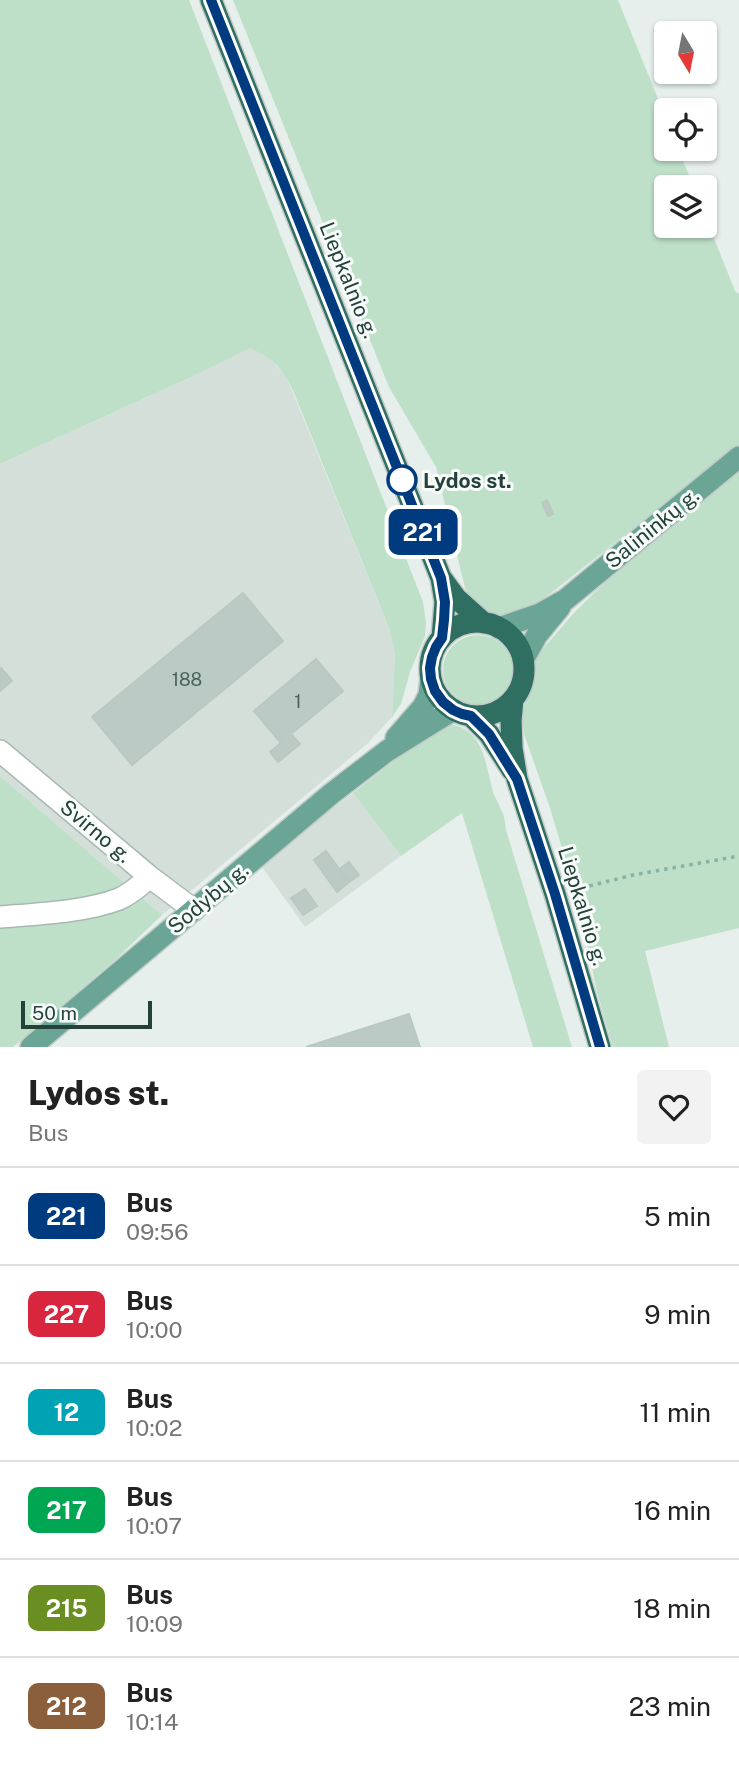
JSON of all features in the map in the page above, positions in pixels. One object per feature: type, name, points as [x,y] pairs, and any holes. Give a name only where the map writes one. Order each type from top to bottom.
[{"type":"highway","name":"Liepkalnio g.","points":[[211,0],[441,578]]},
{"type":"highway","points":[[441,578],[456,598],[514,641],[523,660],[523,680],[513,699],[495,713],[483,716],[462,713]]},
{"type":"highway","points":[[441,578],[445,602],[442,638]]},
{"type":"highway","points":[[491,625],[461,625],[442,638],[432,657],[431,679],[443,702],[489,734],[517,779]]},
{"type":"highway","points":[[513,699],[512,748],[517,779]]},
{"type":"highway","name":"Liepkalnio g.","points":[[517,779],[555,894],[600,1047]]},
{"type":"main road","name":"Salininkų g.","points":[[491,625],[540,614],[565,600],[739,457]]},
{"type":"main road","name":"Salininkų g.","points":[[523,660],[537,635],[565,600]]},
{"type":"main road","name":"Sodybų g.","points":[[387,751],[423,707],[429,695],[431,679]]},
{"type":"main road","name":"Sodybų g.","points":[[31,1047],[331,794],[387,751],[462,713]]},
{"type":"street","name":"Svirno g.","points":[[0,751],[150,877],[194,910]]},
{"type":"street","points":[[0,917],[95,906],[120,898],[150,877]]},
{"type":"path","points":[[555,894],[633,875],[739,856]]},
{"type":"shaded area","points":[[250,347],[271,360],[286,376],[389,628],[395,654],[392,717],[368,743],[162,915],[0,776],[0,464],[189,378]]},
{"type":"shaded area","points":[[353,793],[401,856],[305,927],[260,864]]},
{"type":"green space","points":[[0,0],[189,0],[423,602],[425,636],[410,672],[401,704],[392,717],[395,654],[389,628],[294,393],[282,371],[265,357],[250,348],[0,464]]},
{"type":"green space","points":[[233,0],[618,0],[658,98],[654,98],[654,161],[683,161],[689,175],[654,175],[654,238],[714,238],[735,291],[739,294],[739,445],[527,612],[507,617],[499,616],[484,610],[465,588],[436,467],[389,387]]},
{"type":"green space","points":[[739,472],[739,928],[645,951],[669,1047],[613,1047],[597,992],[580,910],[550,808],[525,737],[522,721],[524,707],[532,684],[534,664],[540,652],[573,614],[603,584]]},
{"type":"green space","points":[[478,635],[503,645],[513,670],[503,695],[478,705],[453,695],[443,670],[453,645]]},
{"type":"green space","points":[[449,724],[469,732],[481,748],[493,791],[504,816],[572,1047],[533,1047],[462,813],[401,856],[353,793],[436,728]]},
{"type":"green space","points":[[0,776],[162,915],[115,960],[13,1047],[0,1047]]},
{"type":"building","points":[[547,500],[553,514],[548,516],[542,503]]},
{"type":"building","points":[[243,593],[283,641],[132,765],[92,717]]},
{"type":"building","points":[[316,659],[343,691],[291,734],[300,744],[278,762],[270,752],[281,743],[254,711]]},
{"type":"building","points":[[0,669],[12,681],[0,691]]},
{"type":"building","points":[[326,851],[349,882],[337,892],[314,860]]},
{"type":"building","points":[[349,862],[359,875],[349,882],[340,869]]},
{"type":"building","points":[[305,889],[317,906],[303,915],[291,898]]},
{"type":"building","points":[[409,1014],[420,1047],[306,1047]]},
{"type":"bus line","name":"221","points":[[211,0],[441,578],[445,602],[442,638],[432,657],[430,668],[435,691],[453,710],[471,716],[489,734],[517,779],[555,894],[600,1047]]},
{"type":"place","name":"Lydos st.","points":[[402,480]]}]
